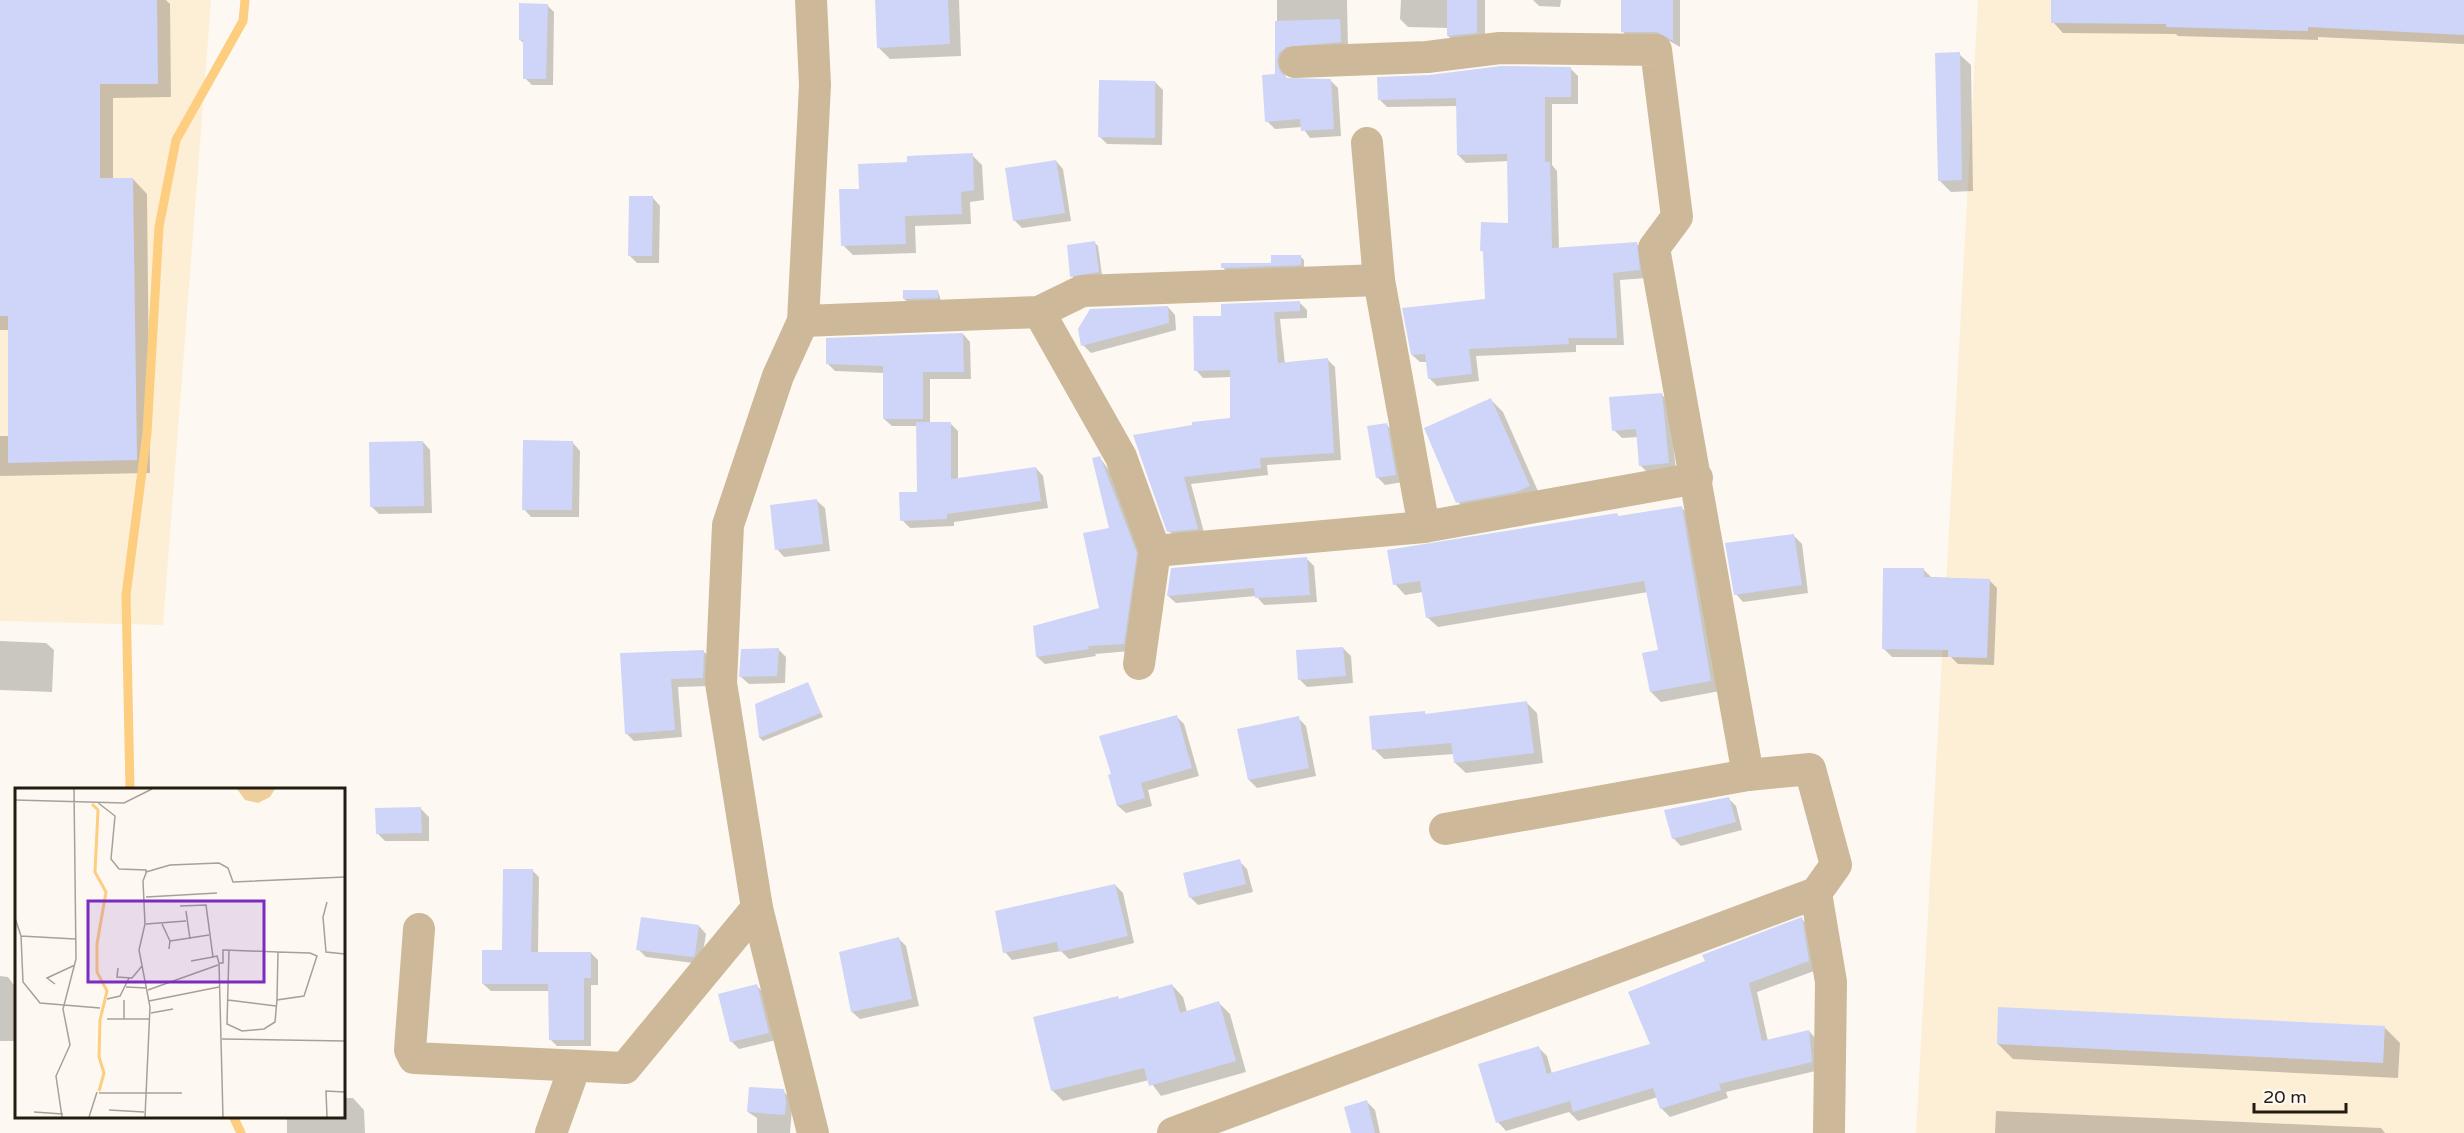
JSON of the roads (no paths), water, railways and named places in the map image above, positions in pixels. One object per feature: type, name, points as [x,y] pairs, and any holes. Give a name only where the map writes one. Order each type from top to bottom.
[{"type":"street","points":[[811,0],[815,85],[803,321],[778,376],[728,525],[721,683],[757,908],[813,1133]]},
{"type":"street","points":[[1295,62],[1427,57],[1500,48],[1656,50],[1677,217],[1654,248],[1697,478],[1712,584],[1748,775]]},
{"type":"street","points":[[1367,143],[1379,280],[1424,527]]},
{"type":"street","points":[[803,321],[1039,312],[1082,291],[1379,280]]},
{"type":"street","points":[[1039,312],[1121,457],[1155,551],[1139,664]]},
{"type":"street","points":[[1155,551],[1424,527],[1697,478]]},
{"type":"street","points":[[1173,1133],[1816,893],[1836,865],[1810,768],[1748,775],[1445,829]]},
{"type":"street","points":[[1816,893],[1831,982],[1829,1133]]},
{"type":"street","points":[[419,929],[411,1050],[414,1058],[625,1068],[757,908]]},
{"type":"street","points":[[551,1133],[575,1066]]},
{"type":"waterway","points":[[130,788],[126,595],[147,433],[159,227],[176,140],[243,21],[245,0]]},
{"type":"waterway","points":[[234,1118],[241,1133]]}]
